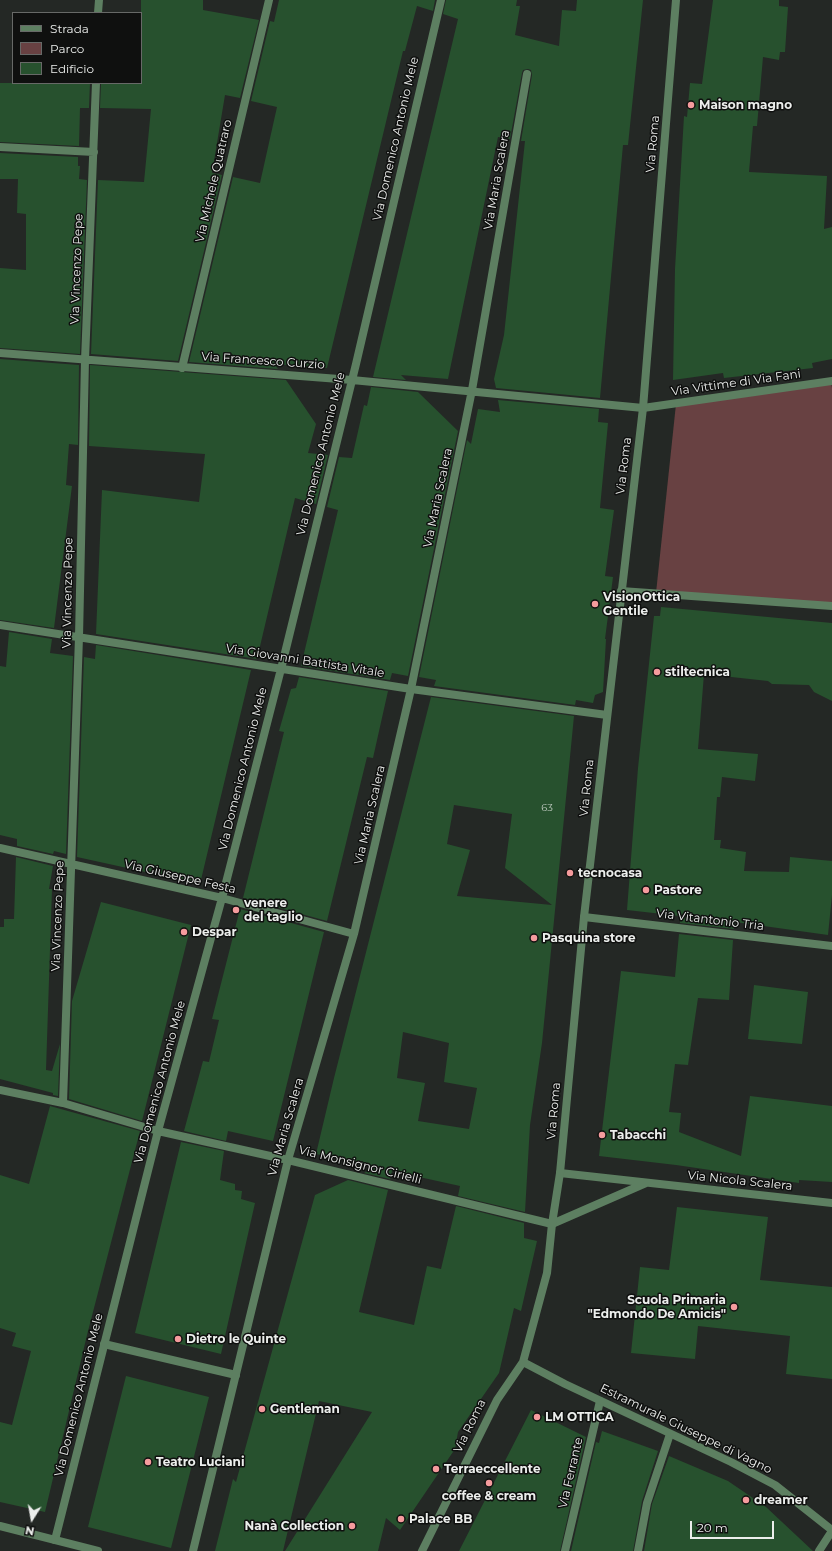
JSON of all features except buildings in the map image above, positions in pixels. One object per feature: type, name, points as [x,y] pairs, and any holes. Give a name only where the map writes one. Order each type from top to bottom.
[{"type":"street","points":[[98,12],[99,0]]},
{"type":"street","name":"Via Michele Quatraro","points":[[182,368],[269,0]]},
{"type":"street","name":"Via Domenico Antonio Mele","points":[[55,1540],[158,1131],[222,898],[281,669],[352,380],[441,0]]},
{"type":"street","name":"Via Roma","points":[[422,1551],[497,1400],[523,1362],[547,1273],[552,1224],[560,1173],[584,917],[643,408],[676,0]]},
{"type":"street","name":"Via Maria Scalera","points":[[193,1551],[288,1160],[354,934],[411,690],[472,390],[527,74]]},
{"type":"street","name":"Via Vincenzo Pepe","points":[[63,1103],[72,864],[85,360],[96,84]]},
{"type":"street","points":[[0,147],[94,152]]},
{"type":"street","name":"Via Francesco Curzio","points":[[0,353],[472,390],[643,408]]},
{"type":"street","name":"Via Vittime di Via Fani","points":[[643,408],[832,381]]},
{"type":"street","points":[[621,591],[832,606]]},
{"type":"street","name":"Via Giovanni Battista Vitale","points":[[0,625],[411,690],[607,715]]},
{"type":"street","name":"Via Giuseppe Festa","points":[[0,848],[222,898],[354,934]]},
{"type":"street","name":"Via Vitantonio Tria","points":[[584,917],[832,946]]},
{"type":"street","name":"Via Monsignor Cirielli","points":[[0,1090],[63,1103],[158,1131],[288,1160],[552,1224]]},
{"type":"street","name":"Via Nicola Scalera","points":[[560,1173],[832,1203]]},
{"type":"street","name":"Via Nicola Scalera","points":[[552,1224],[646,1183]]},
{"type":"street","points":[[104,1344],[236,1375]]},
{"type":"street","name":"Estramurale Giuseppe di Vagno","points":[[523,1362],[600,1401],[731,1462],[775,1485],[832,1531]]},
{"type":"street","name":"Via Ferrante","points":[[565,1551],[600,1401]]},
{"type":"street","points":[[638,1551],[647,1503],[670,1434]]},
{"type":"street","points":[[0,1526],[98,1551]]},
{"type":"street","points":[[819,1551],[832,1531]]},
{"type":"green space","points":[[831,382],[832,606],[656,593],[676,404]]},
{"type":"place","name":"Maison magno","points":[[691,105]]},
{"type":"place","name":"VisionOttica Gentile","points":[[595,604]]},
{"type":"place","name":"stiltecnica","points":[[657,672]]},
{"type":"place","name":"tecnocasa","points":[[570,873]]},
{"type":"place","name":"Pastore","points":[[646,890]]},
{"type":"place","name":"venere del taglio","points":[[236,910]]},
{"type":"place","name":"Despar","points":[[184,932]]},
{"type":"place","name":"Pasquina store","points":[[534,938]]},
{"type":"place","name":"Tabacchi","points":[[602,1135]]},
{"type":"place","name":"Scuola Primaria \"Edmondo De Amicis\"","points":[[734,1307]]},
{"type":"place","name":"Dietro le Quinte","points":[[178,1339]]},
{"type":"place","name":"Gentleman","points":[[262,1409]]},
{"type":"place","name":"LM OTTICA","points":[[537,1417]]},
{"type":"place","name":"Teatro Luciani","points":[[148,1462]]},
{"type":"place","name":"Terraeccellente","points":[[436,1469]]},
{"type":"place","name":"coffee & cream","points":[[489,1483]]},
{"type":"place","name":"dreamer","points":[[746,1500]]},
{"type":"place","name":"Palace BB","points":[[401,1519]]},
{"type":"place","name":"Nanà Collection","points":[[352,1526]]}]
